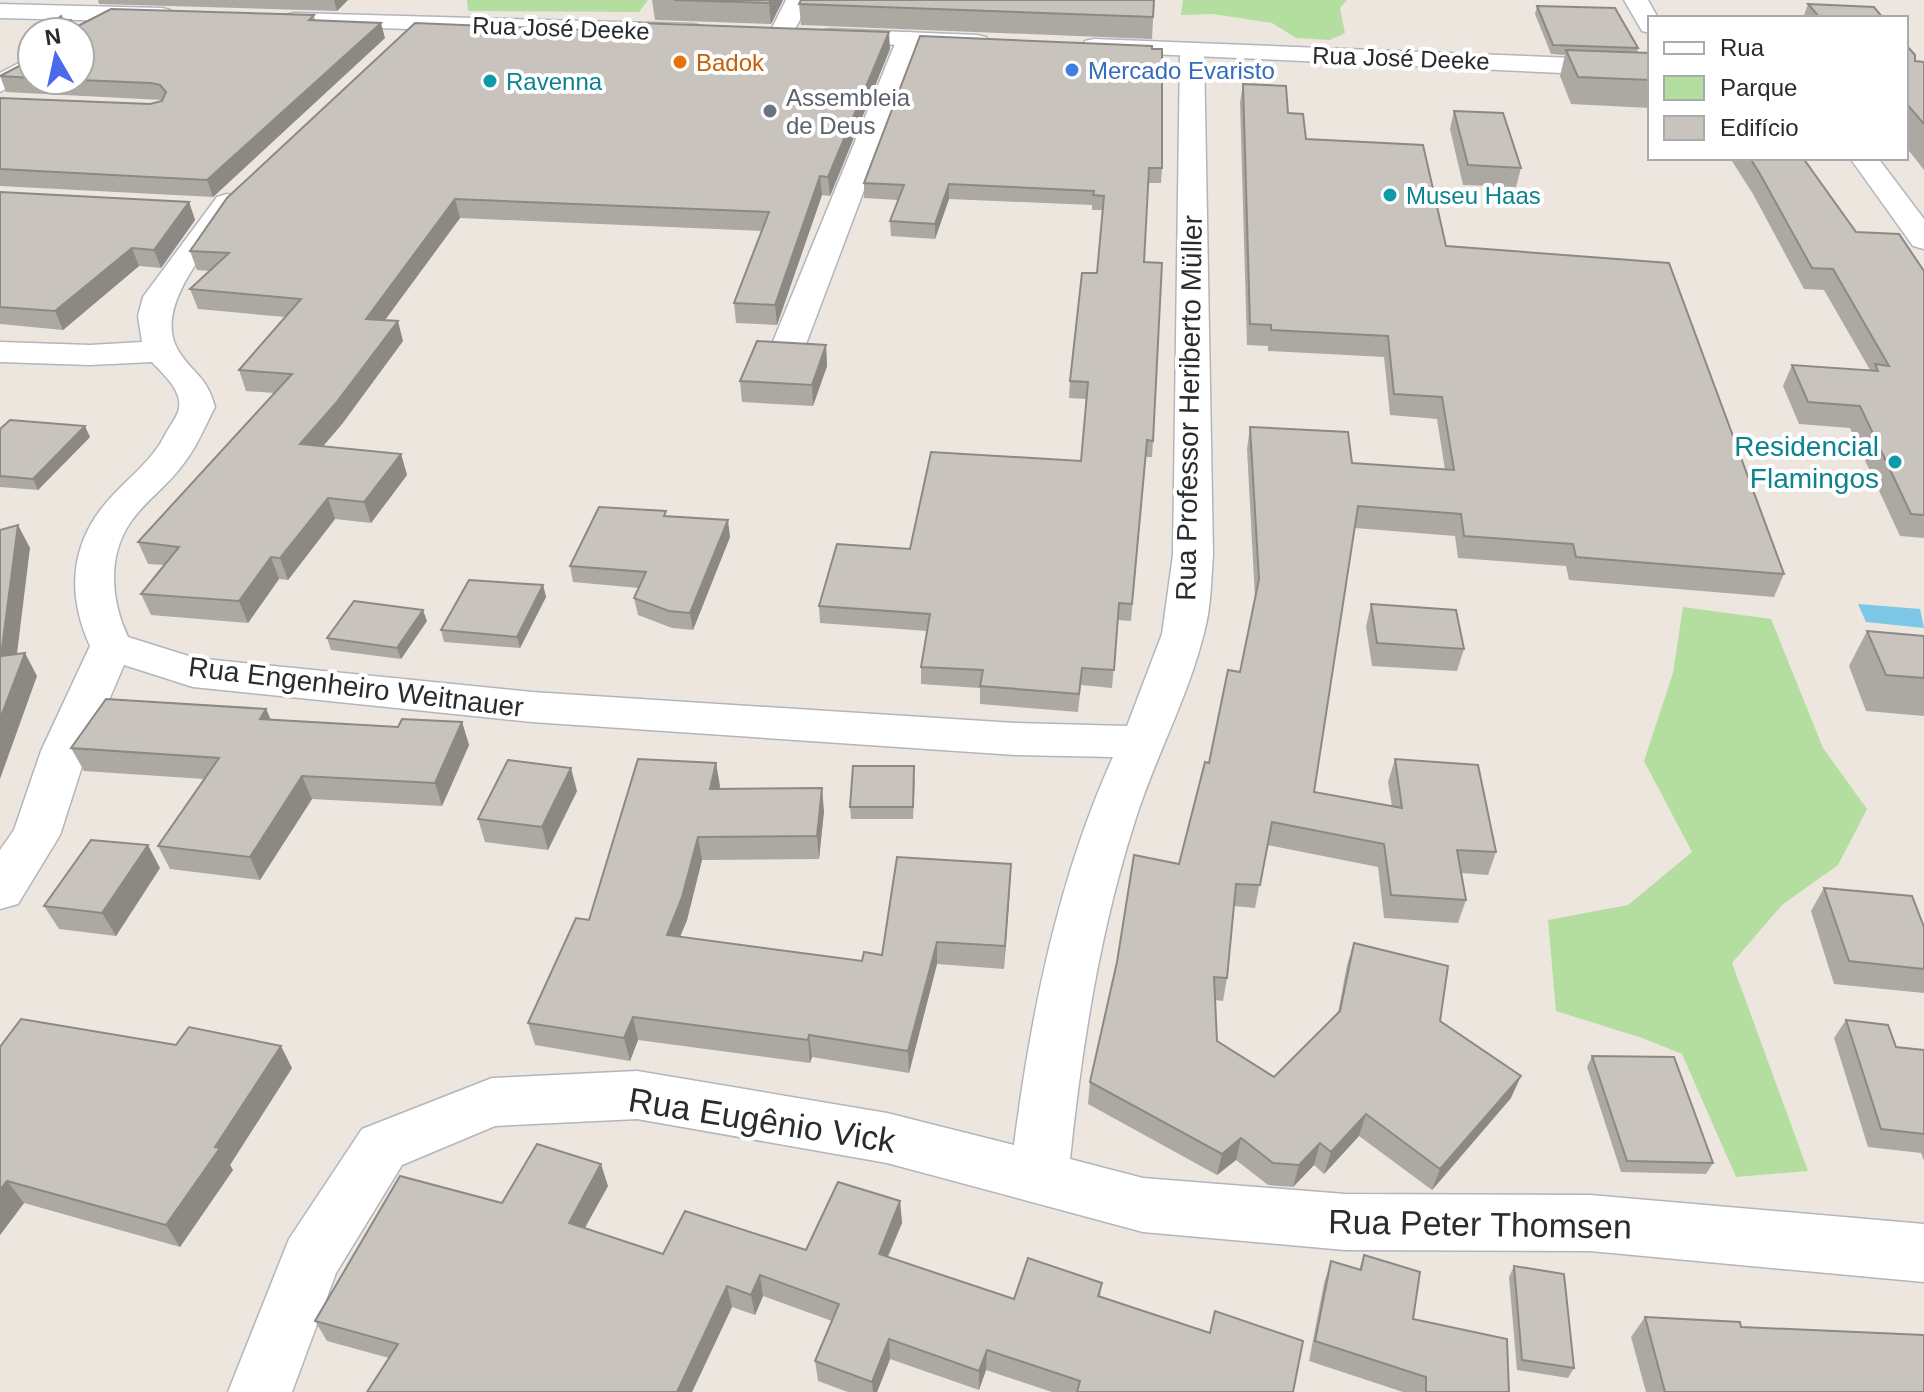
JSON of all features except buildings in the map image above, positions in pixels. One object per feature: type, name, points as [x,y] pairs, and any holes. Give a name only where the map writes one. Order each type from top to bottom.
[{"type":"street","points":[[781,34],[798,0]]},
{"type":"street","points":[[1636,0],[1648,22]]},
{"type":"street","points":[[0,11],[191,16]]},
{"type":"street","points":[[386,57],[420,12]]},
{"type":"street","name":"Rua José Deeke","points":[[269,19],[420,12],[710,32]]},
{"type":"street","points":[[96,24],[112,14]]},
{"type":"street","points":[[754,33],[999,43]]},
{"type":"street","points":[[789,344],[909,39]]},
{"type":"street","name":"Rua José Deeke","points":[[1074,45],[1648,69]]},
{"type":"street","name":"Rua Professor Heriberto Müller","points":[[1039,1177],[1047,1104],[1084,910],[1112,818],[1165,689],[1184,632],[1193,555],[1192,50]]},
{"type":"street","points":[[1865,160],[1924,240]]},
{"type":"street","points":[[0,890],[36,835],[64,751],[111,646],[98,622],[92,592],[96,555],[112,522],[174,453],[197,407],[192,386],[161,351],[154,316],[159,297],[219,201]]},
{"type":"street","points":[[0,352],[90,355],[161,351]]},
{"type":"street","name":"Rua Engenheiro Weitnauer","points":[[111,646],[193,672],[532,707],[1015,739],[1141,742]]},
{"type":"street","name":"Rua Eugênio Vick","points":[[260,1392],[311,1259],[382,1147],[492,1102],[637,1095],[887,1138],[1039,1177]]},
{"type":"street","name":"Rua Peter Thomsen","points":[[1039,1177],[1143,1205],[1239,1215],[1345,1222],[1590,1223],[1924,1253]]},
{"type":"green space","points":[[467,0],[648,0],[639,12],[468,11]]},
{"type":"green space","points":[[1183,0],[1347,0],[1340,8],[1345,33],[1330,40],[1296,38],[1272,23],[1213,14],[1181,15]]},
{"type":"green space","points":[[1683,607],[1771,619],[1823,748],[1867,809],[1838,865],[1782,905],[1732,963],[1808,1171],[1736,1177],[1682,1054],[1556,1011],[1548,920],[1628,905],[1692,852],[1644,761],[1673,673]]},
{"type":"water","points":[[1858,604],[1920,609],[1924,628],[1866,622]]},
{"type":"place","name":"Badok","points":[[680,62]]},
{"type":"place","name":"Mercado Evaristo","points":[[1072,70]]},
{"type":"place","name":"Ravenna","points":[[490,81]]},
{"type":"place","name":"Assembleia de Deus","points":[[770,111]]},
{"type":"place","name":"Museu Haas","points":[[1390,195]]},
{"type":"place","name":"Residencial Flamingos","points":[[1895,462]]}]
